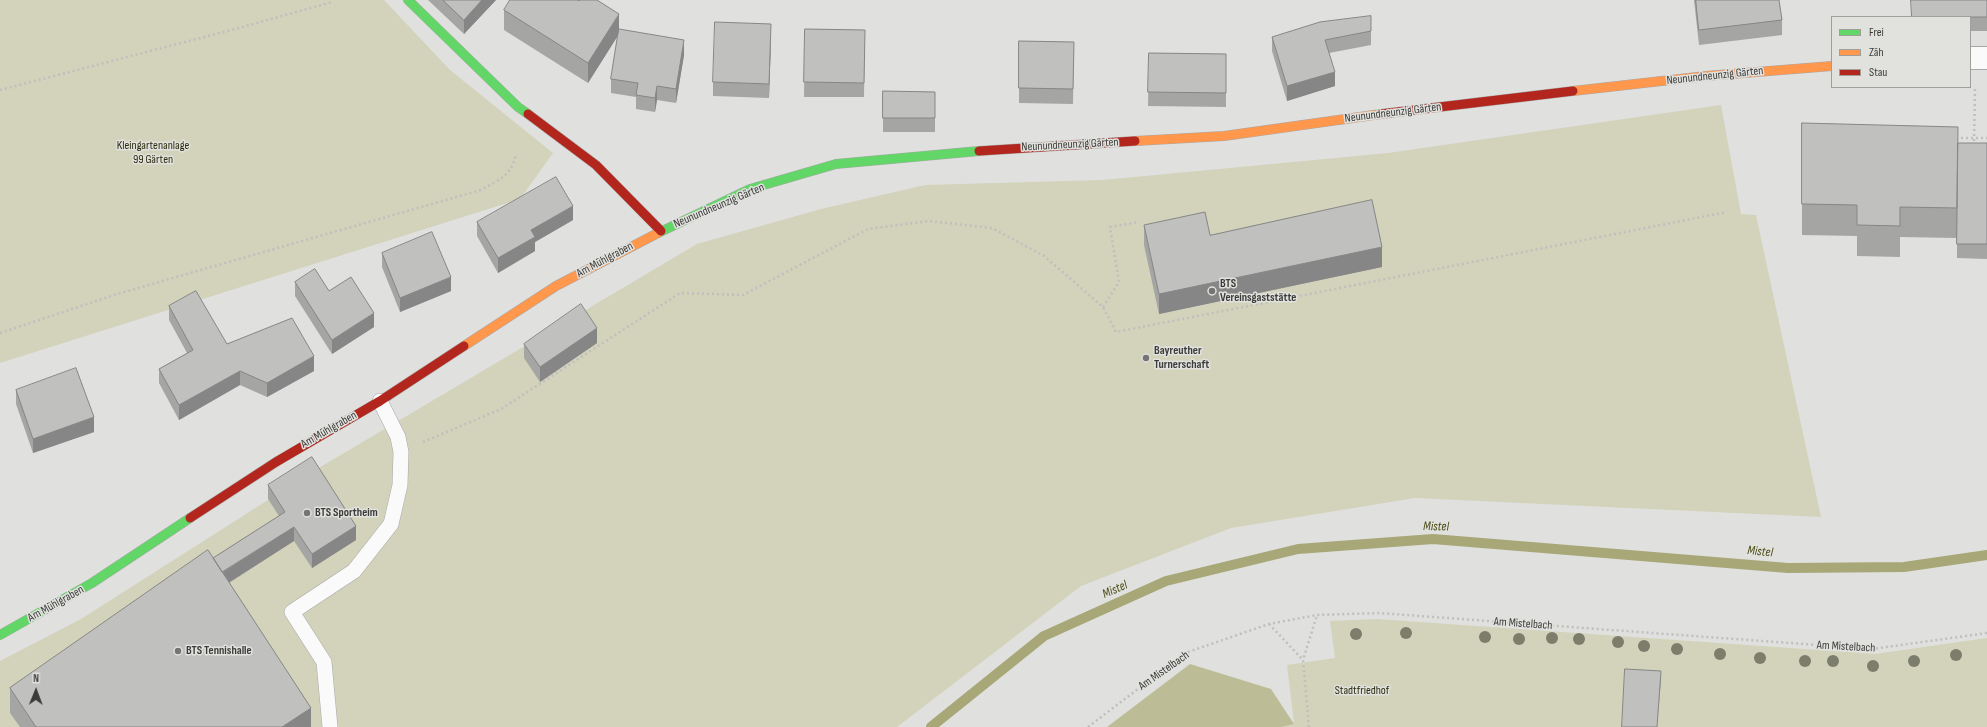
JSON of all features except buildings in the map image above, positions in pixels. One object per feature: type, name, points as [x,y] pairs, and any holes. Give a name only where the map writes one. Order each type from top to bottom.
[{"type":"street","name":"Neunundneunzig Gärten","points":[[408,0],[518,107],[596,165],[662,230],[750,189],[836,164],[997,149],[1224,136],[1404,111],[1706,76],[1831,66]]},
{"type":"street","name":"Am Mühlgraben","points":[[0,635],[92,583],[276,462],[380,401],[556,286],[662,230]]},
{"type":"lane","points":[[330,727],[324,662],[292,612],[354,571],[391,524],[400,485],[401,452],[398,437],[380,401]]},
{"type":"path","points":[[0,90],[239,28],[332,2]]},
{"type":"path","points":[[1974,154],[1978,58]]},
{"type":"path","points":[[1951,138],[1987,138]]},
{"type":"path","points":[[0,333],[114,295],[204,268],[481,190],[498,180],[512,169],[516,155]]},
{"type":"path","points":[[401,452],[500,409],[680,293],[743,295],[868,229],[929,221],[992,228],[1044,256],[1102,307],[1116,332],[1727,212]]},
{"type":"path","points":[[1102,307],[1119,282],[1110,227],[1139,222]]},
{"type":"path","name":"Am Mistelbach","points":[[1088,727],[1186,653],[1269,624],[1317,615],[1379,614],[1872,649],[1987,633]]},
{"type":"path","points":[[1309,727],[1303,660],[1317,615]]},
{"type":"path","points":[[1269,624],[1303,660]]},
{"type":"green space","name":"Kleingartenanlage 99 Gärten","points":[[0,0],[384,0],[450,70],[553,153],[520,199],[0,363]]},
{"type":"green space","name":"Bayreuther Turnerschaft","points":[[1721,105],[1741,214],[1756,215],[1821,517],[1415,498],[1231,528],[1081,586],[897,727],[0,727],[0,661],[81,619],[312,472],[697,244],[821,209],[925,185],[1103,180],[1388,153]]},
{"type":"green space","name":"Stadtfriedhof","points":[[1377,619],[1875,654],[1987,638],[1987,727],[1281,727],[1294,723],[1287,665],[1335,658],[1330,621]]},
{"type":"green space","points":[[1190,664],[1271,689],[1294,724],[1281,727],[1107,727]]},
{"type":"waterway","name":"Mistel","points":[[931,727],[1044,636],[1166,581],[1298,549],[1433,539],[1788,568],[1904,567],[1987,555]]},
{"type":"traffic: fast","points":[[408,0],[518,107],[528,114]]},
{"type":"traffic: fast","points":[[658,233],[750,189],[836,164],[979,151]]},
{"type":"traffic: fast","points":[[0,635],[92,583],[190,518]]},
{"type":"traffic: slow","points":[[1573,91],[1706,76],[1831,66]]},
{"type":"traffic: slow","points":[[1135,141],[1224,136],[1381,114]]},
{"type":"traffic: slow","points":[[464,346],[556,286],[658,233]]},
{"type":"traffic: jam","points":[[1381,114],[1573,91]]},
{"type":"traffic: jam","points":[[528,114],[596,165],[661,231]]},
{"type":"traffic: jam","points":[[979,151],[1135,141]]},
{"type":"traffic: jam","points":[[190,518],[276,462],[380,401],[464,346]]},
{"type":"place","name":"BTS Vereinsgaststätte","points":[[1212,291]]},
{"type":"place","name":"Bayreuther Turnerschaft","points":[[1146,358]]},
{"type":"place","name":"BTS Sportheim","points":[[307,513]]},
{"type":"place","name":"BTS Tennishalle","points":[[178,651]]}]
